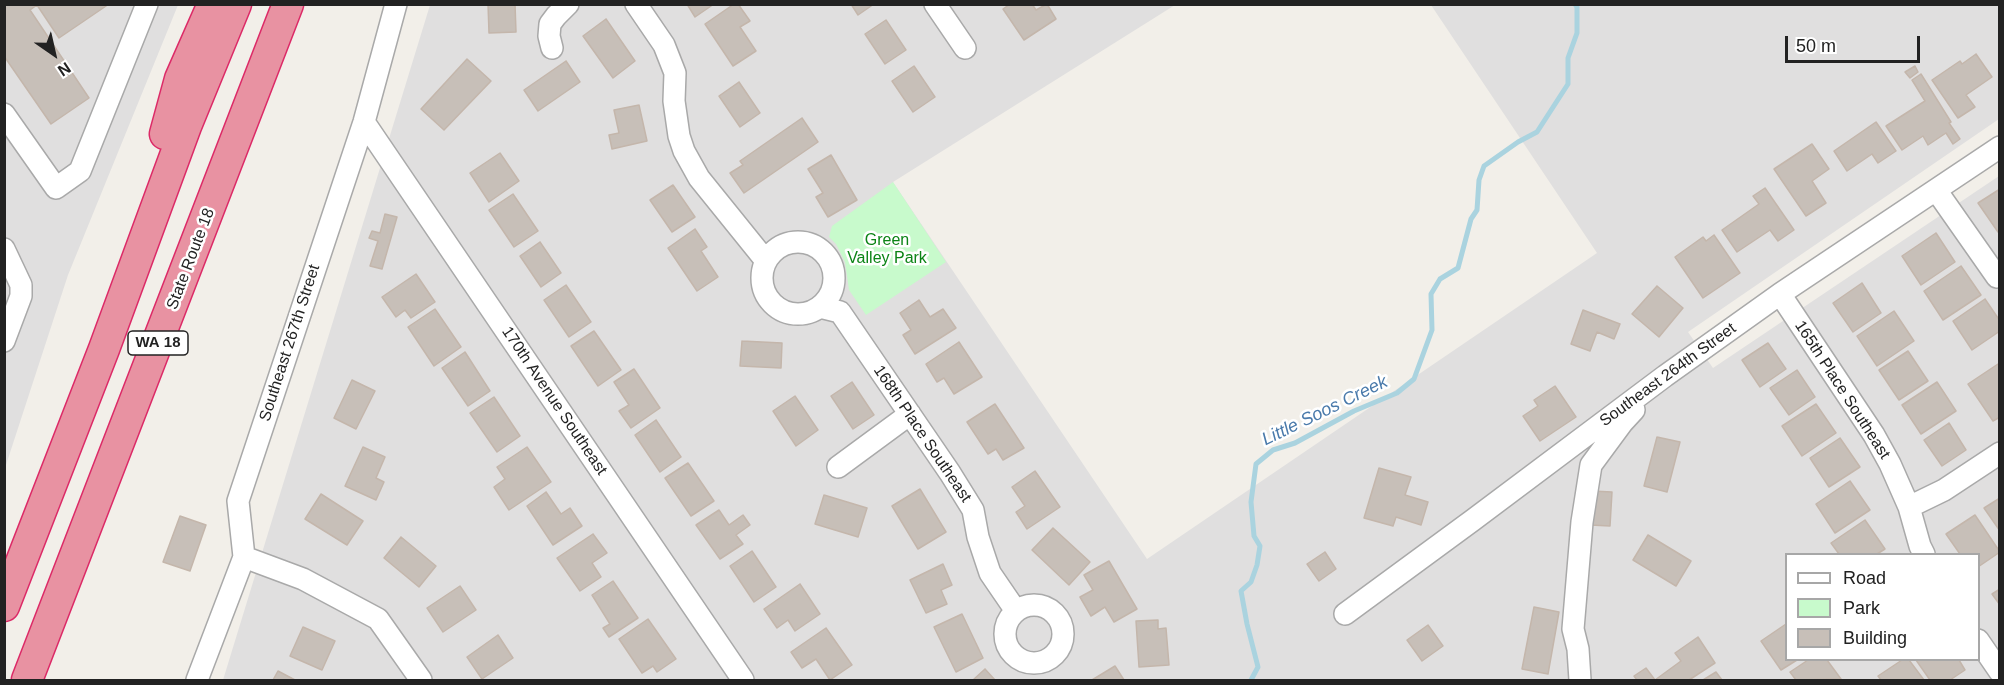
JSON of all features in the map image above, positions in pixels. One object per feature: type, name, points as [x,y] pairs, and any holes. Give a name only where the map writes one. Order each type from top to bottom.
[{"type":"highway","points":[[104,349],[180,79],[213,4]]},
{"type":"highway","name":"WA 18","points":[[4,606],[104,349],[186,126],[236,4]]},
{"type":"highway","name":"State Route 18","points":[[27,681],[288,4]]},
{"type":"street","points":[[4,114],[56,188],[80,171],[147,4]]},
{"type":"street","name":"Southeast 267th Street","points":[[197,681],[244,557],[238,501],[364,122],[396,4]]},
{"type":"street","points":[[552,48],[549,36],[550,24],[567,4]]},
{"type":"street","points":[[636,4],[664,45],[675,73],[674,101],[679,136],[684,151],[699,178],[766,261]]},
{"type":"street","points":[[935,4],[965,48]]},
{"type":"street","name":"170th Avenue Southeast","points":[[364,122],[743,681]]},
{"type":"street","name":"Southeast 264th Street","points":[[1345,614],[1665,376],[1780,294],[2000,147]]},
{"type":"street","points":[[1936,190],[1997,277]]},
{"type":"street","points":[[794,242],[806,242],[826,254],[832,264],[833,287],[828,298],[820,307],[797,314],[785,312],[767,296],[762,284],[762,272],[773,251],[794,242]]},
{"type":"street","points":[[4,249],[21,285],[21,296],[4,341]]},
{"type":"street","name":"165th Place Southeast","points":[[1780,294],[1874,435],[1909,507],[1923,553]]},
{"type":"street","name":"168th Place Southeast","points":[[820,307],[840,312],[973,510],[978,537],[990,573],[1016,611]]},
{"type":"street","points":[[1580,681],[1578,649],[1573,629],[1582,522],[1591,465],[1622,423],[1665,376]]},
{"type":"street","points":[[838,467],[910,414]]},
{"type":"street","points":[[1909,507],[1944,490],[2000,453]]},
{"type":"street","points":[[244,557],[303,579],[378,620],[421,681]]},
{"type":"street","points":[[1980,643],[2000,672]]},
{"type":"shaded area","points":[[5,5],[178,5],[68,275],[5,468]]},
{"type":"shaded area","points":[[430,5],[1175,5],[893,182],[1147,559],[1597,253],[1431,5],[1999,5],[1999,119],[1688,332],[1713,368],[1999,176],[1999,680],[223,680]]},
{"type":"green space","name":"Green Valley Park","points":[[893,182],[946,262],[866,315],[849,290],[845,262],[836,244],[829,237],[832,226]]},
{"type":"building","points":[[4,4],[109,4],[59,38],[37,5],[30,10],[89,98],[51,124],[4,56]]},
{"type":"building","points":[[488,4],[515,4],[516,32],[489,33]]},
{"type":"building","points":[[687,4],[714,4],[695,17]]},
{"type":"building","points":[[734,4],[738,4],[750,21],[740,27],[756,51],[733,66],[705,24]]},
{"type":"building","points":[[851,4],[874,4],[858,15]]},
{"type":"building","points":[[1010,4],[1032,4],[1036,10],[1047,4],[1056,19],[1024,40],[1003,9]]},
{"type":"building","points":[[606,19],[635,61],[613,78],[583,36]]},
{"type":"building","points":[[886,20],[906,50],[885,64],[865,34]]},
{"type":"building","points":[[1976,54],[1992,77],[1966,95],[1975,107],[1958,118],[1932,80],[1960,61],[1962,64]]},
{"type":"building","points":[[467,59],[491,81],[444,130],[421,109]]},
{"type":"building","points":[[566,61],[580,82],[538,111],[524,90]]},
{"type":"building","points":[[914,66],[935,97],[913,112],[892,81]]},
{"type":"building","points":[[1915,66],[1918,72],[1910,78],[1905,72]]},
{"type":"building","points":[[1921,74],[1960,139],[1953,144],[1946,133],[1928,145],[1923,136],[1902,150],[1886,126],[1925,101],[1912,80]]},
{"type":"building","points":[[739,82],[760,113],[740,127],[719,96]]},
{"type":"building","points":[[639,105],[647,141],[612,149],[609,135],[619,133],[614,110]]},
{"type":"building","points":[[802,118],[818,142],[744,193],[730,173],[743,165],[740,161]]},
{"type":"building","points":[[1876,122],[1896,151],[1878,163],[1872,154],[1847,171],[1834,151]]},
{"type":"building","points":[[1812,144],[1829,169],[1812,181],[1826,203],[1806,216],[1774,169]]},
{"type":"building","points":[[500,153],[519,181],[489,202],[470,173]]},
{"type":"building","points":[[831,155],[857,200],[828,217],[816,197],[823,193],[808,169]]},
{"type":"building","points":[[673,185],[695,217],[672,232],[650,200]]},
{"type":"building","points":[[1765,188],[1794,230],[1778,241],[1770,230],[1737,252],[1722,230],[1759,204],[1753,196]]},
{"type":"building","points":[[2000,189],[2000,231],[1998,232],[1978,203]]},
{"type":"building","points":[[513,194],[538,231],[514,247],[489,210]]},
{"type":"building","points":[[385,214],[397,217],[382,269],[370,266],[378,241],[369,238],[372,231],[380,233]]},
{"type":"building","points":[[695,229],[707,247],[701,251],[718,277],[697,291],[668,248]]},
{"type":"building","points":[[1936,233],[1955,262],[1921,285],[1902,256]]},
{"type":"building","points":[[1714,235],[1740,273],[1703,298],[1675,257],[1703,237],[1706,241]]},
{"type":"building","points":[[540,242],[561,273],[541,287],[520,256]]},
{"type":"building","points":[[1961,266],[1981,295],[1943,320],[1924,291]]},
{"type":"building","points":[[416,274],[435,302],[411,318],[405,310],[396,317],[382,297]]},
{"type":"building","points":[[1862,283],[1881,313],[1853,332],[1833,303]]},
{"type":"building","points":[[566,285],[591,322],[569,337],[544,300]]},
{"type":"building","points":[[1657,286],[1683,308],[1659,337],[1632,314]]},
{"type":"building","points":[[1985,299],[2000,321],[2000,331],[1972,350],[1953,321]]},
{"type":"building","points":[[919,300],[930,317],[943,309],[956,328],[915,354],[903,335],[911,330],[900,313]]},
{"type":"building","points":[[435,309],[461,347],[434,366],[408,327]]},
{"type":"building","points":[[1583,310],[1620,324],[1614,339],[1597,332],[1590,351],[1571,344]]},
{"type":"building","points":[[1894,311],[1914,341],[1877,366],[1857,336]]},
{"type":"building","points":[[594,331],[621,370],[598,386],[571,346]]},
{"type":"building","points":[[742,341],[782,343],[781,368],[740,366]]},
{"type":"building","points":[[959,342],[982,377],[954,394],[944,378],[937,382],[926,364]]},
{"type":"building","points":[[1768,343],[1786,369],[1760,387],[1742,360]]},
{"type":"building","points":[[1908,351],[1928,381],[1899,400],[1879,370]]},
{"type":"building","points":[[465,352],[490,391],[468,406],[442,368]]},
{"type":"building","points":[[1998,364],[2000,367],[2000,417],[1993,421],[1968,384]]},
{"type":"building","points":[[634,369],[660,408],[631,428],[619,411],[629,405],[614,382]]},
{"type":"building","points":[[1797,370],[1815,397],[1789,415],[1770,388]]},
{"type":"building","points":[[352,380],[375,391],[356,429],[334,418]]},
{"type":"building","points":[[852,382],[874,415],[853,429],[831,396]]},
{"type":"building","points":[[1937,382],[1956,411],[1921,434],[1902,405]]},
{"type":"building","points":[[1555,386],[1576,417],[1540,441],[1523,416],[1538,406],[1534,400]]},
{"type":"building","points":[[795,396],[818,430],[796,446],[773,411]]},
{"type":"building","points":[[494,397],[520,436],[497,452],[470,413]]},
{"type":"building","points":[[995,404],[1024,448],[1003,460],[996,449],[988,454],[967,422]]},
{"type":"building","points":[[1816,404],[1836,433],[1802,456],[1782,426]]},
{"type":"building","points":[[656,420],[681,457],[660,472],[635,435]]},
{"type":"building","points":[[1949,423],[1966,450],[1942,466],[1924,440]]},
{"type":"building","points":[[1657,437],[1680,442],[1667,492],[1644,486]]},
{"type":"building","points":[[1840,438],[1860,467],[1829,487],[1810,458]]},
{"type":"building","points":[[363,447],[385,457],[376,478],[384,482],[376,500],[345,486]]},
{"type":"building","points":[[527,447],[551,482],[509,510],[494,487],[505,479],[497,467]]},
{"type":"building","points":[[688,463],[714,501],[691,516],[665,478]]},
{"type":"building","points":[[1379,468],[1411,477],[1405,495],[1428,502],[1421,525],[1396,517],[1393,526],[1364,518]]},
{"type":"building","points":[[1035,471],[1060,507],[1027,529],[1016,512],[1025,506],[1012,487]]},
{"type":"building","points":[[1850,481],[1870,510],[1835,533],[1816,504]]},
{"type":"building","points":[[920,489],[946,532],[918,549],[892,506]]},
{"type":"building","points":[[1592,491],[1612,492],[1610,526],[1590,525]]},
{"type":"building","points":[[546,492],[561,514],[570,508],[582,526],[553,545],[527,506]]},
{"type":"building","points":[[321,494],[363,521],[347,545],[305,519]]},
{"type":"building","points":[[824,495],[867,508],[858,537],[815,524]]},
{"type":"building","points":[[2000,498],[2000,531],[1984,508]]},
{"type":"building","points":[[719,510],[729,525],[743,515],[750,525],[736,535],[743,544],[720,559],[696,525]]},
{"type":"building","points":[[1975,515],[2000,552],[1980,566],[1980,553],[1959,553],[1946,534]]},
{"type":"building","points":[[180,516],[206,525],[190,571],[163,562]]},
{"type":"building","points":[[1865,520],[1885,549],[1879,553],[1838,553],[1831,543]]},
{"type":"building","points":[[1053,528],[1090,562],[1069,585],[1032,550]]},
{"type":"building","points":[[593,534],[607,553],[592,563],[601,577],[580,591],[557,558]]},
{"type":"building","points":[[1648,535],[1691,561],[1676,586],[1633,560]]},
{"type":"building","points":[[401,537],[436,566],[419,587],[384,558]]},
{"type":"building","points":[[752,551],[776,587],[754,602],[730,566]]},
{"type":"building","points":[[1325,552],[1336,569],[1319,581],[1307,564]]},
{"type":"building","points":[[1109,561],[1137,609],[1114,622],[1105,607],[1091,616],[1080,597],[1093,590],[1084,575]]},
{"type":"building","points":[[943,564],[952,585],[941,590],[947,604],[926,613],[910,580]]},
{"type":"building","points":[[613,581],[638,618],[609,637],[603,628],[610,624],[592,595]]},
{"type":"building","points":[[800,584],[820,614],[795,631],[788,620],[777,628],[764,609]]},
{"type":"building","points":[[460,586],[476,610],[443,632],[427,608]]},
{"type":"building","points":[[2000,589],[2000,605],[1992,594]]},
{"type":"building","points":[[1534,607],[1559,612],[1548,674],[1522,669]]},
{"type":"building","points":[[962,614],[983,658],[956,672],[934,627]]},
{"type":"building","points":[[648,619],[676,659],[657,672],[653,666],[642,673],[619,639]]},
{"type":"building","points":[[1158,620],[1158,629],[1166,628],[1169,665],[1139,667],[1136,621]]},
{"type":"building","points":[[1428,625],[1443,646],[1422,661],[1407,640]]},
{"type":"building","points":[[1785,625],[1785,661],[1795,661],[1781,670],[1761,641]]},
{"type":"building","points":[[303,627],[335,641],[322,670],[290,656]]},
{"type":"building","points":[[826,628],[852,665],[830,680],[816,659],[802,668],[791,652]]},
{"type":"building","points":[[498,635],[513,658],[482,679],[467,657]]},
{"type":"building","points":[[1698,637],[1715,663],[1689,680],[1655,680],[1681,661],[1675,653]]},
{"type":"building","points":[[1806,661],[1828,661],[1841,679],[1796,680],[1790,672]]},
{"type":"building","points":[[1900,661],[1910,661],[1924,680],[1881,680],[1878,676]]},
{"type":"building","points":[[1917,661],[1960,661],[1965,670],[1950,680],[1930,680]]},
{"type":"building","points":[[1115,666],[1124,680],[1092,680]]},
{"type":"building","points":[[1646,668],[1655,680],[1637,680],[1634,676]]},
{"type":"building","points":[[985,669],[995,680],[973,680]]},
{"type":"building","points":[[278,671],[295,680],[273,680]]},
{"type":"building","points":[[1716,672],[1722,680],[1703,680]]},
{"type":"waterway","name":"Little Soos Creek","points":[[1251,680],[1258,667],[1241,591],[1251,582],[1260,546],[1254,536],[1251,502],[1256,464],[1273,450],[1295,443],[1354,411],[1397,393],[1414,379],[1432,330],[1431,294],[1440,279],[1458,268],[1471,219],[1477,210],[1479,180],[1484,166],[1518,142],[1537,132],[1568,84],[1568,58],[1577,33],[1575,4]]}]
